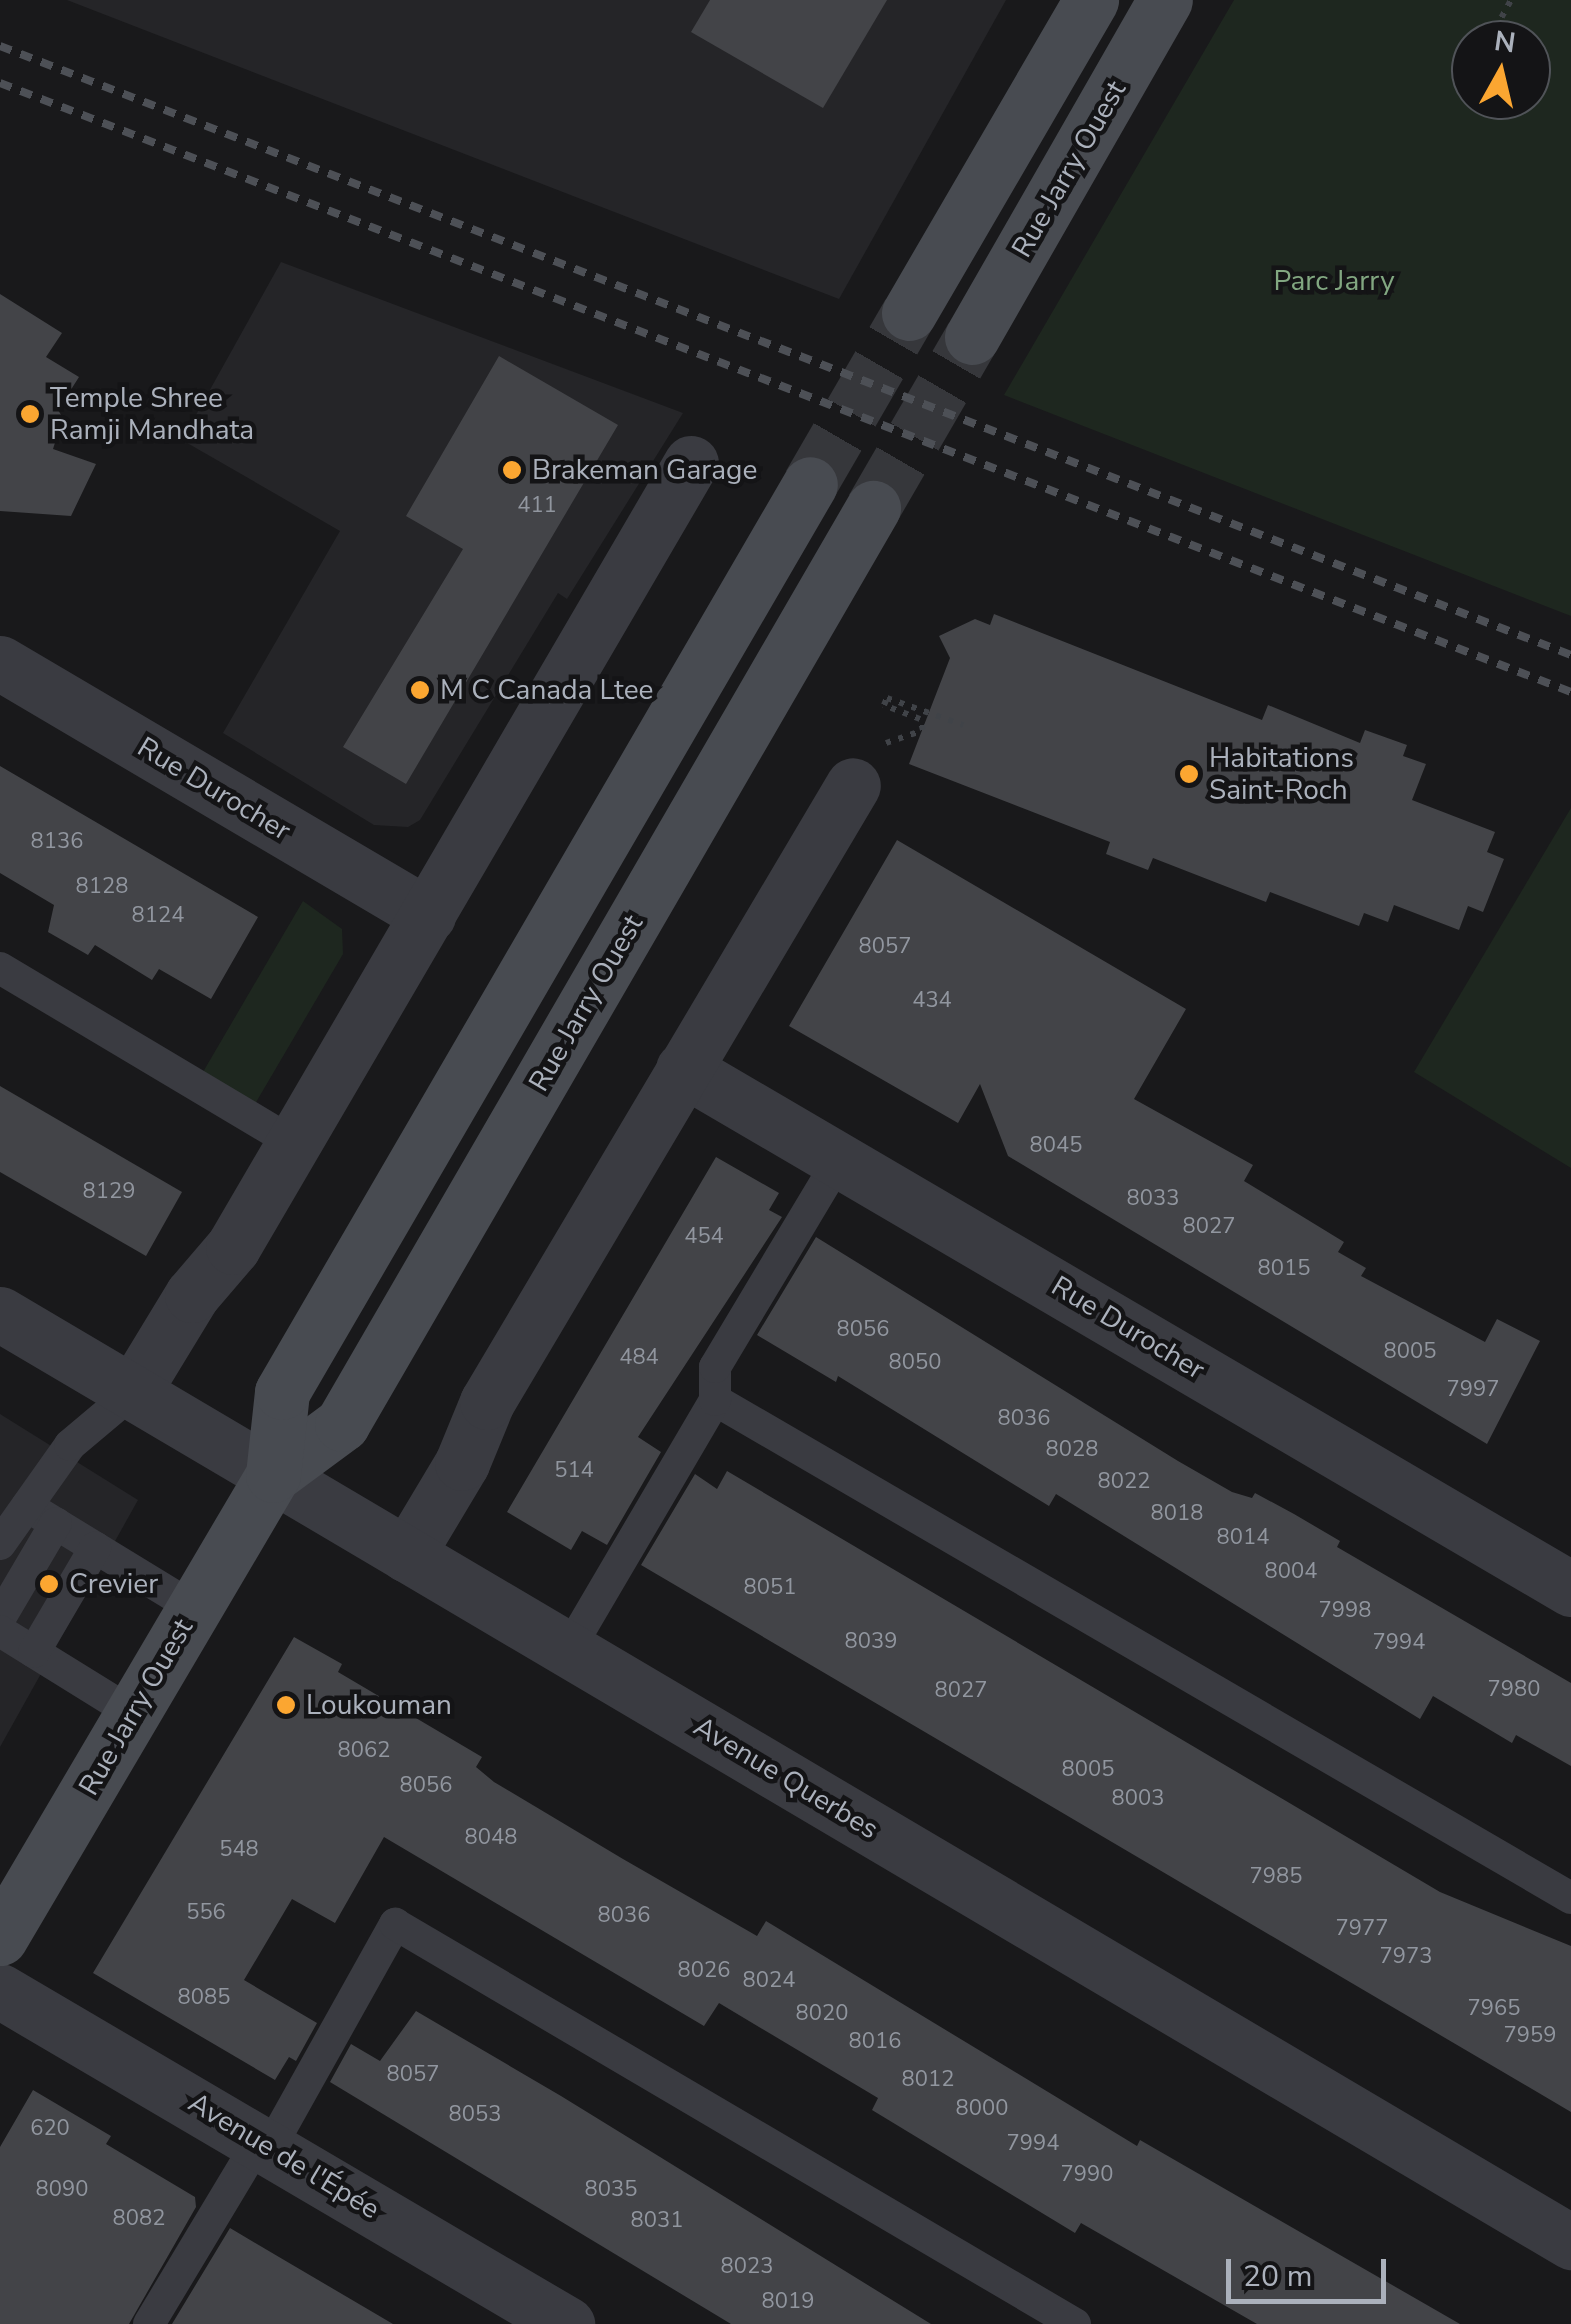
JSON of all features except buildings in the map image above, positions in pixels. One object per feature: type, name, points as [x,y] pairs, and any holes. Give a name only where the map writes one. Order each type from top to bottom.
[{"type":"main road","points":[[909,313],[1091,0]]},
{"type":"main road","name":"Rue Jarry Ouest","points":[[972,337],[1166,0]]},
{"type":"main road","name":"Rue Jarry Ouest","points":[[273,1475],[282,1392],[810,484]]},
{"type":"main road","name":"Rue Jarry Ouest","points":[[0,1938],[273,1475],[342,1424],[873,508]]},
{"type":"street","points":[[133,1392],[294,1143],[691,463]]},
{"type":"street","name":"Rue Durocher","points":[[0,663],[428,916]]},
{"type":"street","points":[[408,1556],[462,1463],[487,1402],[867,765]]},
{"type":"street","name":"Rue Durocher","points":[[683,1069],[1571,1589]]},
{"type":"street","name":"Avenue Querbes","points":[[0,1314],[1571,2242]]},
{"type":"street","name":"Avenue de l'Épée","points":[[0,1991],[567,2324]]},
{"type":"lane","points":[[0,968],[294,1143]]},
{"type":"lane","points":[[568,1650],[715,1400],[715,1367],[840,1158]]},
{"type":"lane","points":[[0,1544],[70,1445],[133,1392]]},
{"type":"lane","points":[[715,1400],[1571,1898]]},
{"type":"lane","points":[[27,1506],[194,1608]]},
{"type":"lane","points":[[0,1618],[56,1523]]},
{"type":"lane","points":[[34,1652],[95,1548]]},
{"type":"lane","points":[[0,1631],[132,1714]]},
{"type":"lane","points":[[149,2324],[265,2144],[395,1924],[1075,2324]]},
{"type":"path","points":[[867,765],[924,730],[920,720],[884,705],[887,698],[963,726]]},
{"type":"shaded area","points":[[67,0],[1006,0],[839,299]]},
{"type":"shaded area","points":[[281,262],[683,413],[567,599],[558,593],[420,820],[408,827],[374,825],[223,733],[340,531],[182,440]]},
{"type":"shaded area","points":[[0,1414],[138,1500],[0,1747]]},
{"type":"green space","name":"Parc Jarry","points":[[1234,0],[1571,0],[1571,616],[1004,395]]},
{"type":"green space","points":[[1571,808],[1571,1168],[1414,1072]]},
{"type":"green space","points":[[303,901],[342,929],[343,954],[255,1104],[203,1072]]},
{"type":"tunnel","points":[[810,484],[909,313]]},
{"type":"tunnel","points":[[873,508],[972,337]]},
{"type":"railway","points":[[0,46],[1571,655]]},
{"type":"railway","points":[[0,83],[1571,692]]},
{"type":"place","name":"Temple Shree Ramji Mandhata","points":[[30,414]]},
{"type":"place","name":"Brakeman Garage","points":[[512,470]]},
{"type":"place","name":"M C Canada Ltee","points":[[420,690]]},
{"type":"place","name":"Habitations Saint-Roch","points":[[1189,774]]},
{"type":"place","name":"Crevier","points":[[49,1584]]},
{"type":"place","name":"Loukouman","points":[[286,1705]]}]
